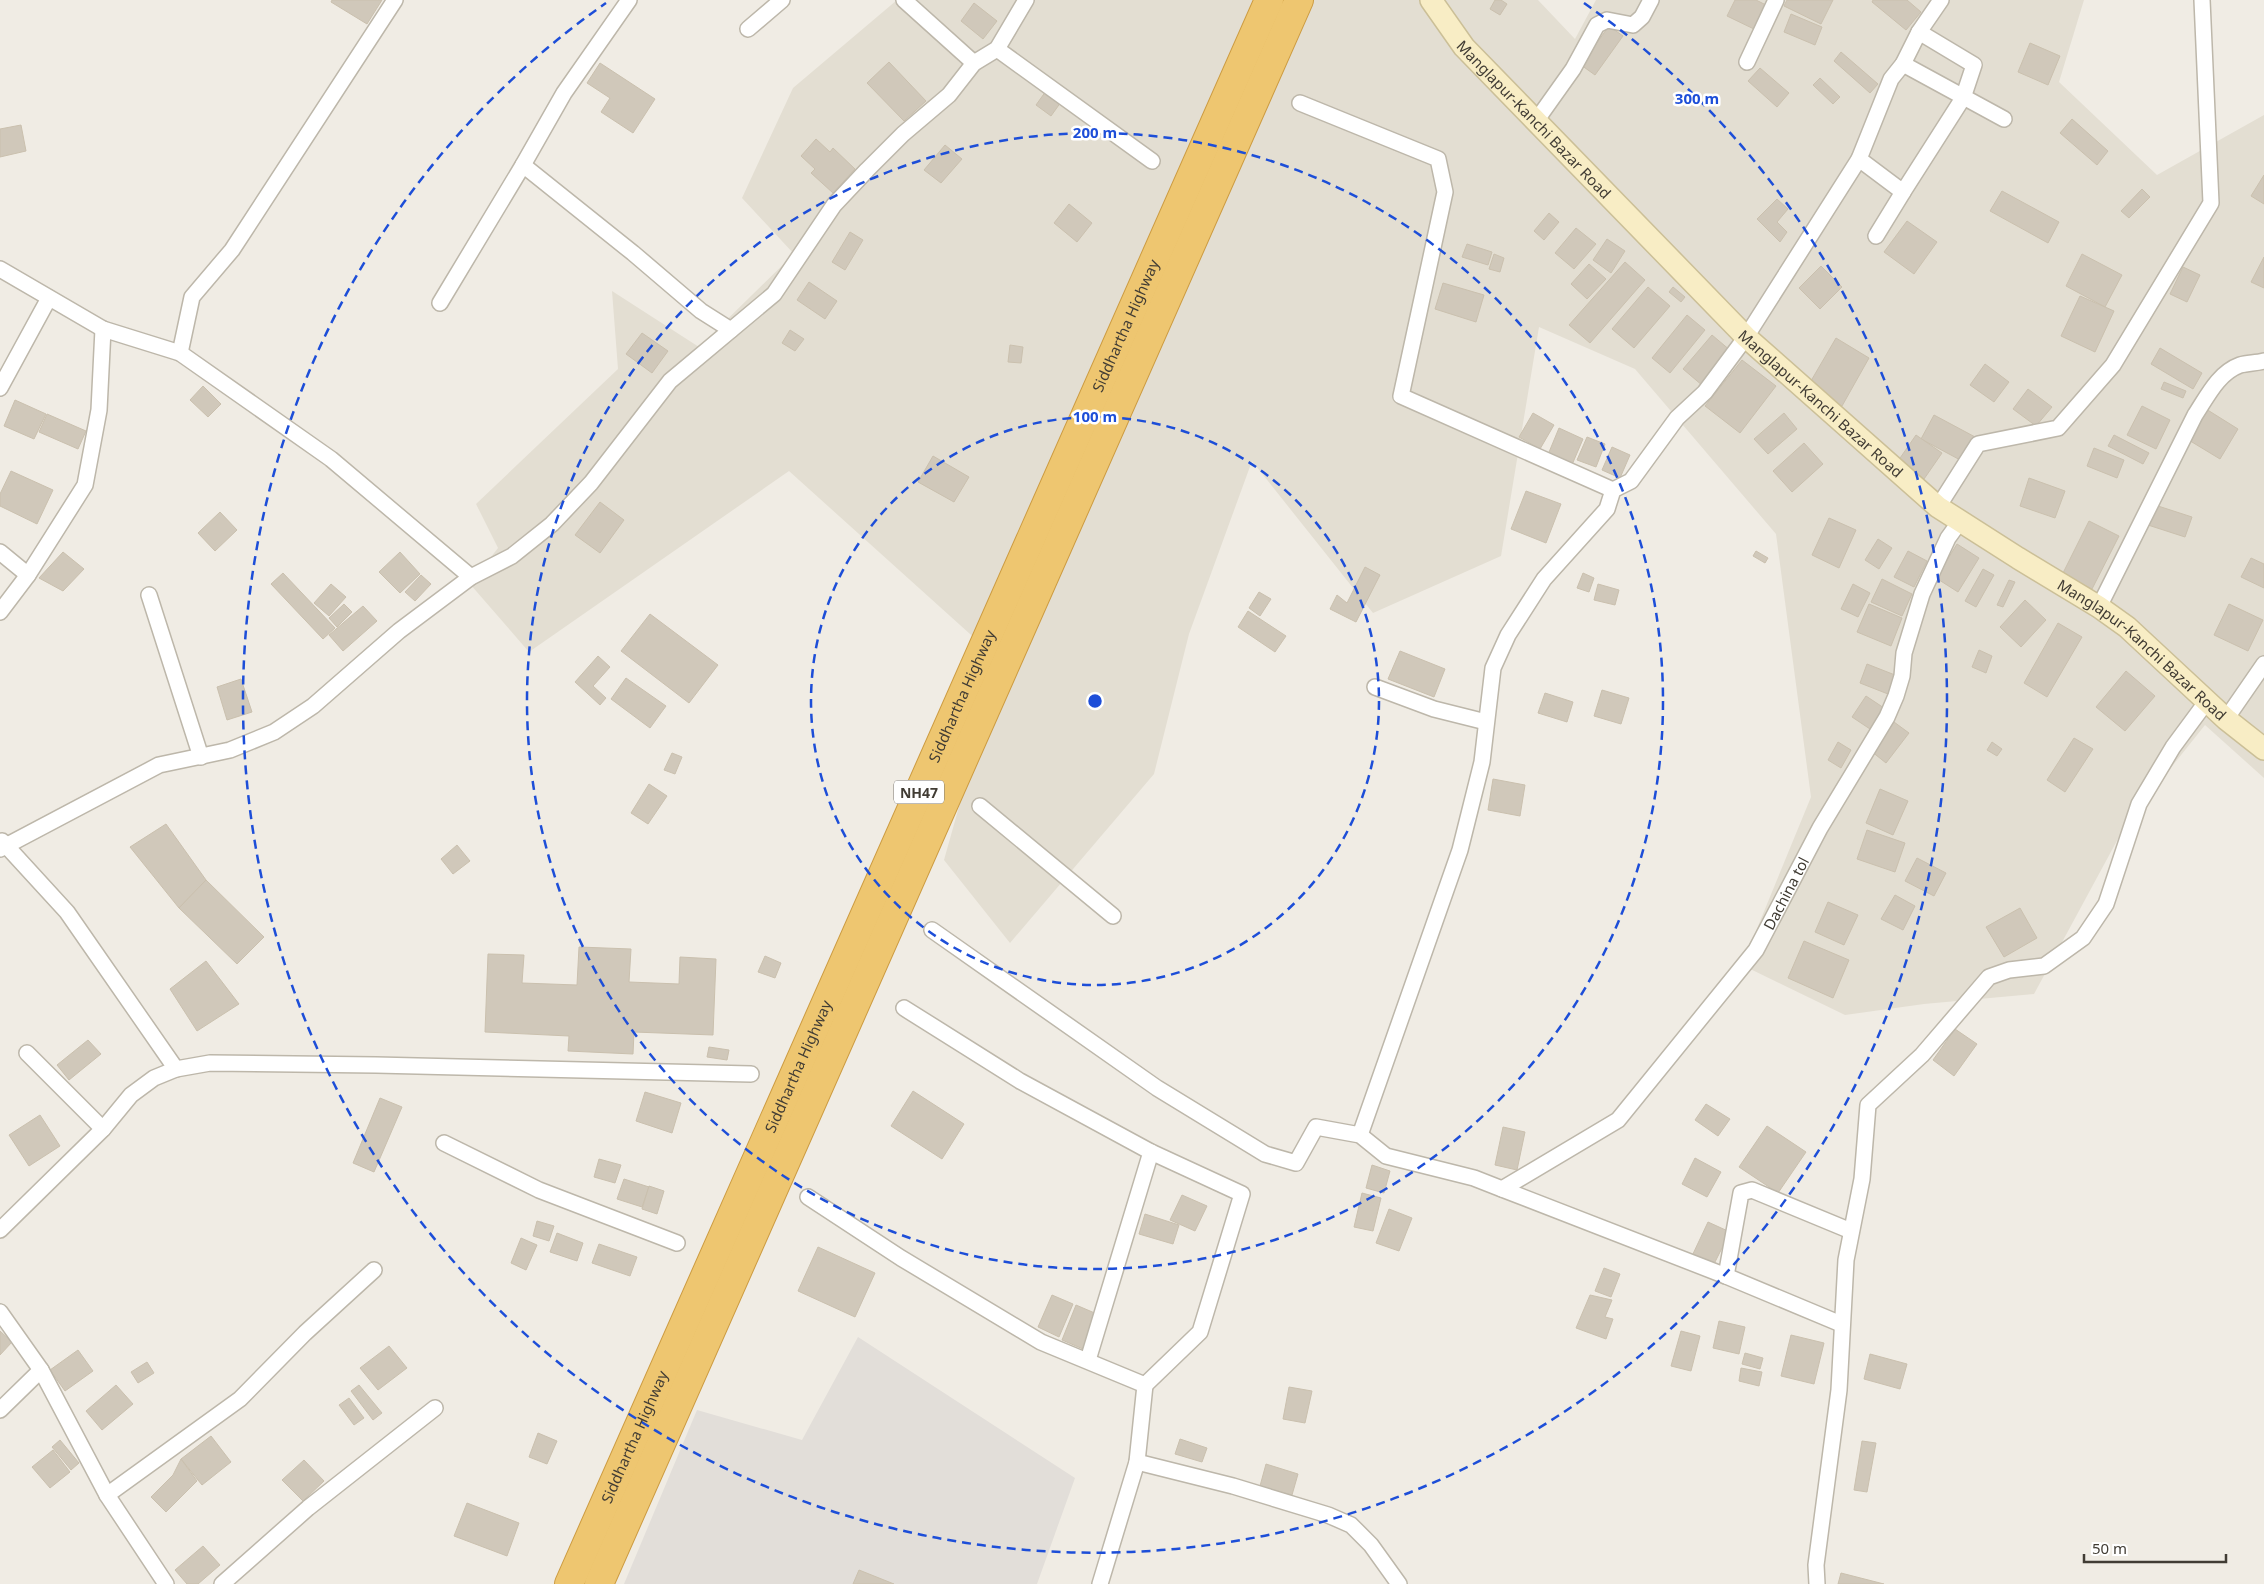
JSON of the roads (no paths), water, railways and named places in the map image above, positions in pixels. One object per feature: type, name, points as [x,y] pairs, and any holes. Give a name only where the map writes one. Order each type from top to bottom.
[{"type":"highway","name":"Siddhartha Highway","points":[[569,1584],[1269,0]]},
{"type":"highway","name":"Siddhartha Highway","points":[[599,1584],[1299,0]]},
{"type":"street","points":[[180,353],[192,297],[232,250],[395,0]]},
{"type":"street","points":[[440,303],[564,93],[629,0]]},
{"type":"street","points":[[748,29],[782,0]]},
{"type":"street","points":[[904,0],[974,63]]},
{"type":"street","points":[[176,1069],[67,912],[3,845],[159,765],[230,750],[274,732],[313,706],[399,631],[471,577],[512,556],[552,524],[591,483],[670,381],[774,294],[834,205],[903,134],[949,95],[974,63],[997,49],[1026,0]]},
{"type":"street","name":"Manglapur-Kanchi Bazar Road","points":[[1431,0],[1464,47],[1746,336],[1938,507],[2099,607],[2127,627],[2226,719],[2264,749]]},
{"type":"street","points":[[1536,121],[1573,69],[1597,25],[1607,20],[1626,25],[1633,24],[1642,17],[1651,0]]},
{"type":"street","points":[[1747,62],[1776,0]]},
{"type":"street","points":[[1360,1135],[1460,850],[1482,762],[1493,668],[1508,635],[1544,579],[1607,509],[1613,490],[1632,481],[1677,418],[1705,392],[1746,336],[1859,159],[1891,79],[1903,64],[1919,32],[1941,0]]},
{"type":"street","points":[[1938,507],[1978,444],[2058,428],[2113,365],[2211,203],[2202,0]]},
{"type":"street","points":[[1876,236],[1963,98],[1974,65],[1919,32]]},
{"type":"street","points":[[997,49],[1152,161]]},
{"type":"street","points":[[1903,64],[2004,119]]},
{"type":"street","points":[[1300,103],[1438,159],[1445,192],[1401,396],[1613,490]]},
{"type":"street","points":[[1859,159],[1904,192]]},
{"type":"street","points":[[523,165],[633,253],[701,311],[731,330]]},
{"type":"street","points":[[0,269],[104,329],[180,353],[331,459],[471,577]]},
{"type":"street","points":[[0,388],[48,298]]},
{"type":"street","points":[[0,612],[28,576],[85,485],[99,410],[104,329]]},
{"type":"street","points":[[2099,607],[2195,415],[2209,393],[2224,374],[2241,365],[2264,361]]},
{"type":"street","name":"Dachina tol","points":[[1502,1189],[1618,1120],[1756,950],[1820,828],[1886,717],[1902,676],[1904,653],[1922,594],[1948,538],[1961,520]]},
{"type":"street","points":[[0,552],[28,576]]},
{"type":"street","points":[[149,595],[201,757]]},
{"type":"street","points":[[2226,719],[2264,664]]},
{"type":"street","points":[[1375,687],[1434,709],[1486,722]]},
{"type":"street","points":[[1817,1584],[1816,1565],[1839,1390],[1841,1324],[1846,1260],[1862,1180],[1868,1104],[1922,1055],[1989,976],[2009,970],[2044,966],[2083,938],[2106,904],[2139,804],[2173,747],[2207,701]]},
{"type":"street","points":[[980,806],[1113,916]]},
{"type":"street","points":[[932,930],[1157,1088],[1265,1154],[1296,1163],[1316,1127],[1360,1135],[1386,1156],[1474,1178],[1726,1276],[1841,1324]]},
{"type":"street","points":[[904,1008],[1020,1081],[1151,1152],[1242,1194],[1200,1332],[1146,1385],[1137,1462],[1100,1584]]},
{"type":"street","points":[[27,1052],[103,1129]]},
{"type":"street","points":[[0,1230],[103,1129],[131,1095],[154,1078],[176,1069],[210,1063],[376,1064],[751,1074]]},
{"type":"street","points":[[444,1143],[539,1190],[677,1243]]},
{"type":"street","points":[[1088,1360],[1151,1152]]},
{"type":"street","points":[[1726,1276],[1741,1193],[1746,1190],[1752,1190],[1851,1231]]},
{"type":"street","points":[[808,1197],[901,1258],[1041,1342],[1146,1385]]},
{"type":"street","points":[[107,1495],[240,1399],[305,1333],[374,1270]]},
{"type":"street","points":[[0,1312],[41,1370],[107,1495],[166,1584]]},
{"type":"street","points":[[0,1410],[41,1370]]},
{"type":"street","points":[[222,1584],[308,1508],[435,1408]]},
{"type":"street","points":[[1137,1462],[1250,1491],[1328,1515],[1351,1525],[1371,1545],[1399,1584]]}]
